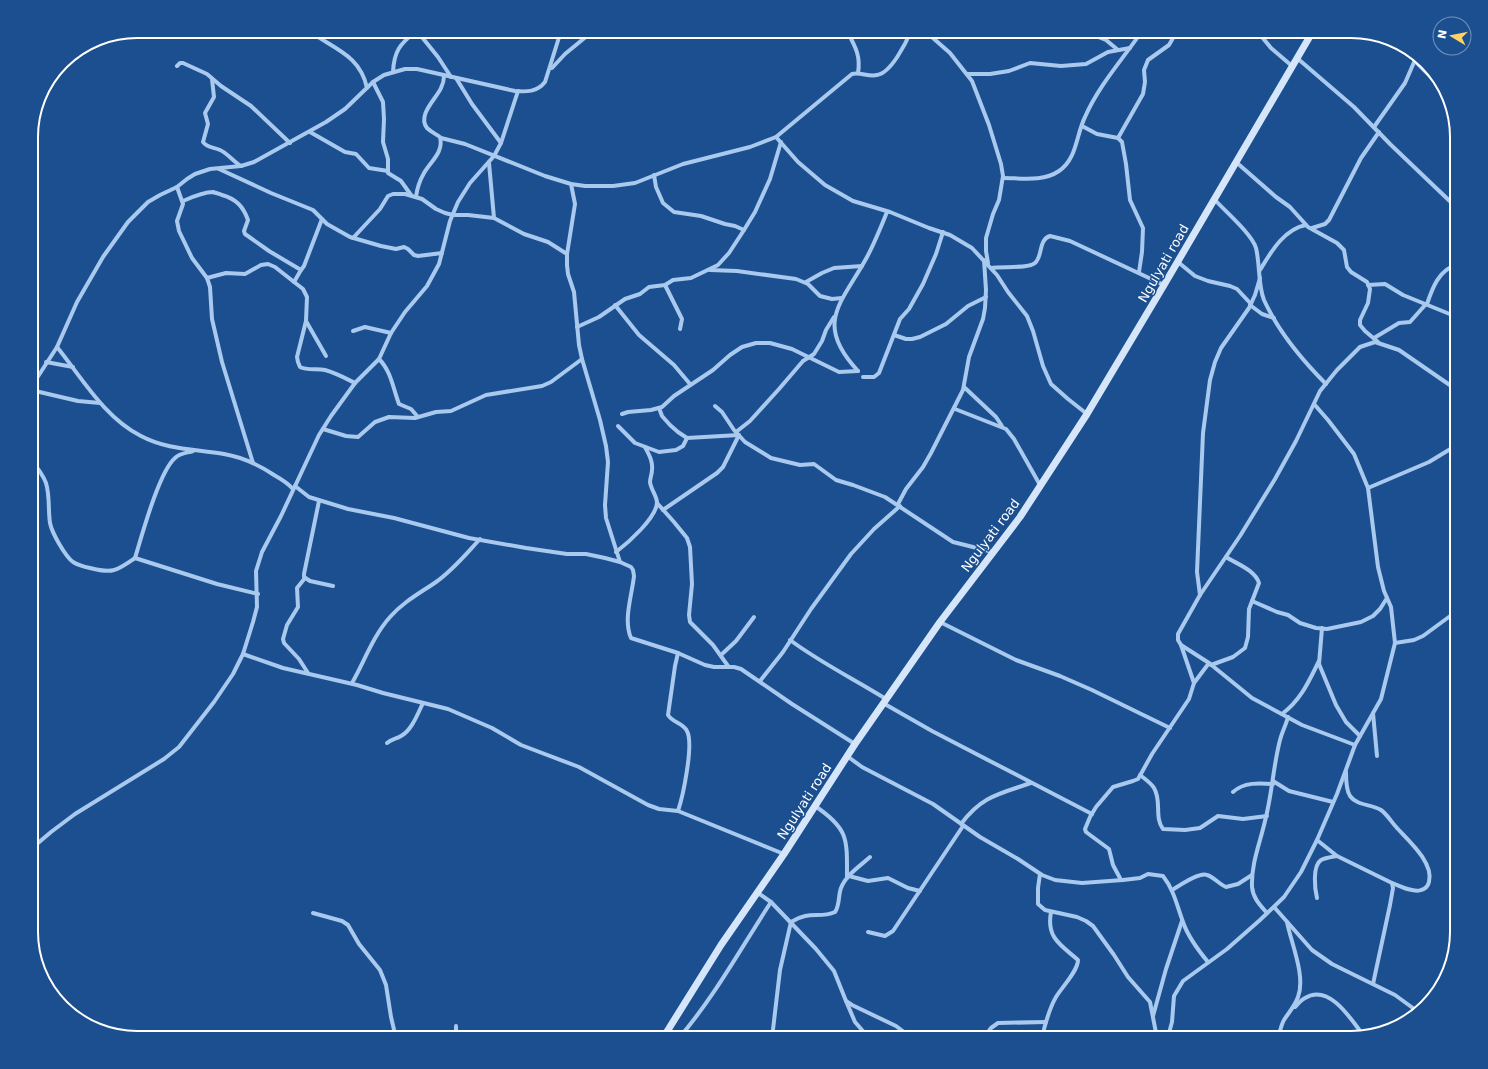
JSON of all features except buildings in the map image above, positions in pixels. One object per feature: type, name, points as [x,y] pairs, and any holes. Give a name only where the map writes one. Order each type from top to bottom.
[{"type":"main road","name":"Ngulyati road","points":[[667,1031],[721,946],[784,854],[855,744],[940,622],[1020,517],[1087,414],[1309,38]]},
{"type":"street","points":[[320,38],[357,64],[365,78],[367,88]]},
{"type":"street","points":[[393,72],[396,53],[407,38]]},
{"type":"street","points":[[423,38],[438,57],[451,77]]},
{"type":"street","points":[[38,375],[57,346],[77,302],[116,237],[128,222],[148,202],[177,187],[190,176],[210,169],[248,165],[290,143],[336,116],[373,82],[384,75],[393,72],[405,69],[417,69],[518,91],[532,91],[541,87],[545,82],[559,38]]},
{"type":"street","points":[[550,69],[584,38]]},
{"type":"street","points":[[850,38],[860,63],[858,73]]},
{"type":"street","points":[[444,76],[442,88],[432,102],[424,118],[426,126],[429,130],[441,138],[465,144],[571,184],[585,186],[613,186],[635,183],[683,164],[750,147],[776,137],[852,74],[858,73],[876,75],[888,69],[905,46],[908,38]]},
{"type":"street","points":[[932,38],[950,54],[972,81],[989,125],[1001,164],[1003,178],[999,200],[988,228],[986,251],[988,264]]},
{"type":"street","points":[[1102,38],[1118,50]]},
{"type":"street","points":[[1003,178],[1019,179],[1048,177],[1065,166],[1073,153],[1084,118],[1101,87],[1137,38]]},
{"type":"street","points":[[1118,138],[1143,94],[1146,64],[1152,56],[1169,45],[1174,38]]},
{"type":"street","points":[[1263,38],[1271,48],[1292,66]]},
{"type":"street","points":[[967,74],[990,74],[1009,71],[1030,63],[1061,66],[1086,64],[1108,52],[1130,48]]},
{"type":"street","points":[[1297,58],[1354,107],[1450,201]]},
{"type":"street","points":[[1374,126],[1405,83],[1414,62]]},
{"type":"street","points":[[177,66],[180,63],[183,63],[207,74],[251,106],[290,143]]},
{"type":"street","points":[[212,78],[214,97],[205,113],[208,124],[203,142],[208,146],[221,150],[231,160],[241,166]]},
{"type":"street","points":[[456,78],[472,104],[500,143]]},
{"type":"street","points":[[373,82],[383,102],[383,142],[388,159],[388,171],[390,175],[404,185],[414,196],[436,209],[453,215],[494,218],[524,234],[548,242],[567,254]]},
{"type":"street","points":[[38,843],[75,814],[164,759],[179,746],[192,732],[232,674],[243,654],[257,607],[258,594],[256,571],[262,552],[323,429],[355,383],[380,358],[391,333],[405,312],[427,286],[439,264],[445,238],[458,202],[470,183],[494,156],[518,91]]},
{"type":"street","points":[[1082,126],[1097,134],[1118,138],[1122,142],[1130,200],[1143,228],[1144,237],[1139,272]]},
{"type":"street","points":[[310,132],[345,152],[356,154],[369,168],[388,171]]},
{"type":"street","points":[[1311,228],[1325,224],[1329,220],[1361,158],[1379,132]]},
{"type":"street","points":[[776,137],[798,162],[825,185],[853,201],[956,237],[972,248],[988,264],[1027,316],[1043,366],[1051,384],[1068,400],[1087,414]]},
{"type":"street","points":[[414,196],[424,174],[439,152],[441,138]]},
{"type":"street","points":[[577,327],[599,317],[625,299],[640,294],[649,287],[665,285],[673,280],[692,278],[718,265],[729,253],[744,230],[770,179],[781,142]]},
{"type":"street","points":[[1236,162],[1276,197],[1290,207],[1306,225],[1344,250],[1347,267],[1351,272],[1367,282],[1370,288],[1369,299],[1360,320],[1360,325],[1365,331],[1380,342],[1399,350],[1450,385]]},
{"type":"street","points":[[489,163],[494,218]]},
{"type":"street","points":[[218,168],[270,193],[314,210],[327,224],[353,238],[394,248],[404,247],[414,255],[418,256],[442,253]]},
{"type":"street","points":[[654,175],[656,187],[663,203],[674,212],[701,216],[744,230]]},
{"type":"street","points":[[571,184],[575,204],[567,254],[568,274],[574,292],[582,359],[606,446],[608,462],[606,518],[620,562]]},
{"type":"street","points":[[177,187],[183,201],[183,207],[177,221],[179,231],[192,258],[207,278],[210,287],[212,319],[222,362],[253,463]]},
{"type":"street","points":[[183,201],[197,195],[213,192],[230,197],[238,202],[243,208],[248,220],[244,232],[245,234],[269,251],[301,270]]},
{"type":"street","points":[[353,238],[380,209],[388,196],[398,194],[414,196]]},
{"type":"street","points":[[1214,199],[1244,230],[1255,246],[1263,298],[1274,318],[1310,368],[1326,384]]},
{"type":"street","points":[[663,510],[717,473],[723,467],[737,434],[789,379],[803,361],[814,354],[835,316],[842,298],[862,266],[888,212]]},
{"type":"street","points":[[294,282],[306,261],[322,219]]},
{"type":"street","points":[[1259,271],[1273,249],[1289,232],[1298,226],[1306,225]]},
{"type":"street","points":[[863,377],[874,377],[879,373],[900,320],[909,309],[926,278],[943,232]]},
{"type":"street","points":[[991,268],[1034,264],[1038,259],[1044,240],[1050,236],[1070,242],[1139,272],[1164,285]]},
{"type":"street","points":[[760,680],[783,652],[851,554],[874,528],[899,505],[906,489],[923,467],[955,408],[964,387],[969,357],[983,320],[986,297],[984,260]]},
{"type":"street","points":[[1178,262],[1195,276],[1236,289],[1262,314],[1274,318]]},
{"type":"street","points":[[207,278],[226,273],[245,274],[268,264],[275,267],[303,289],[307,297],[306,321],[297,357],[300,367],[309,370],[324,370],[331,372],[355,383]]},
{"type":"street","points":[[806,282],[834,268],[862,266]]},
{"type":"street","points":[[1374,338],[1402,322],[1410,322],[1426,304],[1441,275],[1450,268]]},
{"type":"street","points":[[710,270],[737,271],[792,278],[806,282],[820,296],[832,299],[842,298]]},
{"type":"street","points":[[1200,596],[1197,572],[1203,433],[1210,380],[1221,348],[1251,304],[1260,278]]},
{"type":"street","points":[[1368,285],[1385,284],[1403,294],[1450,314]]},
{"type":"street","points":[[665,285],[682,319],[680,329]]},
{"type":"street","points":[[894,335],[906,339],[920,337],[946,324],[968,306],[986,297]]},
{"type":"street","points":[[616,305],[639,335],[674,365],[690,384]]},
{"type":"street","points":[[622,414],[659,408],[690,384],[713,370],[720,362],[742,347],[756,343],[782,346],[839,372],[858,371],[838,344],[835,330],[835,316]]},
{"type":"street","points":[[306,321],[326,356]]},
{"type":"street","points":[[353,331],[366,328],[391,333]]},
{"type":"street","points":[[1194,683],[1178,640],[1178,634],[1200,596],[1275,480],[1320,391],[1337,370],[1360,347],[1370,342],[1380,342]]},
{"type":"street","points":[[57,346],[88,389],[101,403],[127,428],[142,437],[161,444],[195,451],[225,454],[253,463],[310,497],[348,509],[394,518],[469,538],[546,552],[586,554],[620,562],[631,567],[633,570],[633,587],[628,618],[631,638],[678,653],[705,665],[714,667],[728,666],[741,669],[760,680],[792,704],[855,744]]},
{"type":"street","points":[[380,358],[390,374],[399,404],[411,409],[418,417]]},
{"type":"street","points":[[323,429],[346,436],[358,437],[375,422],[389,417],[418,417],[436,412],[451,411],[486,395],[542,386],[551,382],[582,359]]},
{"type":"street","points":[[46,362],[73,367]]},
{"type":"street","points":[[964,387],[996,417],[1014,439],[1040,486]]},
{"type":"street","points":[[38,392],[71,399],[101,403]]},
{"type":"street","points":[[1169,1031],[1172,1022],[1174,996],[1183,981],[1227,949],[1274,907],[1284,897],[1296,880],[1317,840],[1355,745],[1381,699],[1395,643],[1391,606],[1387,598],[1378,567],[1368,488],[1354,454],[1314,404]]},
{"type":"street","points":[[715,406],[722,412],[737,434],[752,447],[770,458],[800,465],[814,464],[836,480],[885,496],[953,542],[993,552]]},
{"type":"street","points":[[659,408],[662,416],[670,425],[687,438],[737,434]]},
{"type":"street","points":[[955,408],[1002,426]]},
{"type":"street","points":[[618,426],[634,443],[659,452],[676,450],[683,446],[687,438]]},
{"type":"street","points":[[645,447],[652,462],[650,483],[657,503],[687,538],[690,547],[692,584],[688,615],[690,622],[721,655],[728,666]]},
{"type":"street","points":[[1368,488],[1429,462],[1450,449]]},
{"type":"street","points":[[38,468],[46,482],[51,525],[61,545],[73,561],[89,568],[107,572],[119,568],[135,558],[164,475],[176,457],[181,454],[195,451]]},
{"type":"street","points":[[308,673],[299,659],[284,643],[283,639],[288,625],[298,607],[297,588],[305,578],[304,574],[319,501]]},
{"type":"street","points":[[616,552],[625,546],[652,516],[657,503]]},
{"type":"street","points":[[352,683],[363,664],[372,642],[391,616],[404,603],[450,570],[480,539]]},
{"type":"street","points":[[1121,880],[1113,866],[1109,850],[1086,832],[1087,824],[1092,814],[1113,787],[1133,781],[1140,775],[1152,754],[1189,699],[1194,683],[1210,664],[1233,657],[1245,648],[1248,637],[1249,609],[1259,583],[1258,578],[1250,571],[1226,557]]},
{"type":"street","points":[[135,558],[211,582],[258,594]]},
{"type":"street","points":[[305,578],[310,581],[333,586]]},
{"type":"street","points":[[1252,602],[1288,615],[1300,623],[1316,628],[1322,628],[1346,626],[1361,622],[1373,616],[1380,609],[1387,598]]},
{"type":"street","points":[[1395,643],[1414,640],[1423,636],[1450,616]]},
{"type":"street","points":[[721,655],[736,642],[754,617]]},
{"type":"street","points":[[940,622],[1016,660],[1060,676],[1092,690],[1170,728]]},
{"type":"street","points":[[1322,628],[1319,664],[1336,705],[1346,722],[1360,736]]},
{"type":"street","points":[[790,640],[818,660],[858,682],[932,731],[1092,814]]},
{"type":"street","points":[[1181,645],[1210,664],[1252,698],[1302,725],[1355,745]]},
{"type":"street","points":[[678,653],[668,715],[673,721],[685,727],[688,734],[687,771],[678,811]]},
{"type":"street","points":[[243,654],[283,668],[352,683],[448,709],[492,728],[521,744],[579,767],[648,805],[659,809],[678,811],[784,854]]},
{"type":"street","points":[[1282,714],[1292,707],[1301,695],[1319,661]]},
{"type":"street","points":[[387,743],[407,732],[422,703]]},
{"type":"street","points":[[1373,713],[1377,756]]},
{"type":"street","points":[[1267,913],[1257,902],[1252,889],[1252,875],[1255,855],[1267,816],[1280,740],[1288,717]]},
{"type":"street","points":[[847,756],[862,767],[933,804],[980,837],[1018,859],[1040,874],[1055,880],[1082,883],[1140,878],[1148,874],[1163,876],[1172,890],[1182,920],[1195,947],[1208,962]]},
{"type":"street","points":[[1317,840],[1337,856],[1392,883],[1418,891],[1427,886],[1430,872],[1427,864],[1381,810],[1354,800],[1350,796],[1348,791],[1346,770]]},
{"type":"street","points":[[1140,775],[1154,788],[1156,793],[1159,824],[1163,829],[1185,830],[1200,828],[1218,816],[1243,819],[1267,816]]},
{"type":"street","points":[[1233,792],[1244,785],[1273,782],[1288,791],[1333,802]]},
{"type":"street","points":[[868,932],[887,935],[893,930],[962,825],[981,802],[992,796],[1031,783]]},
{"type":"street","points":[[815,806],[834,820],[840,827],[846,841],[848,877]]},
{"type":"street","points":[[1317,898],[1315,880],[1318,864],[1322,860],[1337,856]]},
{"type":"street","points":[[791,922],[805,915],[827,915],[835,912],[838,905],[841,888],[848,877],[870,857]]},
{"type":"street","points":[[1040,874],[1038,888],[1038,904],[1040,908],[1051,912],[1077,916],[1093,926],[1128,977],[1150,1002],[1155,1031]]},
{"type":"street","points":[[1172,890],[1201,874],[1208,875],[1220,885],[1226,887],[1238,884],[1252,875]]},
{"type":"street","points":[[848,877],[868,881],[888,878],[908,888],[920,891]]},
{"type":"street","points":[[1373,984],[1390,905],[1392,883]]},
{"type":"street","points":[[758,893],[771,902],[791,922],[834,971],[855,1022],[863,1031]]},
{"type":"street","points":[[685,1031],[721,982],[746,939],[771,902]]},
{"type":"street","points":[[1274,907],[1312,950],[1332,964],[1395,995],[1413,1008]]},
{"type":"street","points":[[1044,1029],[1055,998],[1076,969],[1078,963],[1078,960],[1057,941],[1051,932],[1051,912]]},
{"type":"street","points":[[313,913],[342,921],[348,925],[359,944],[380,970],[386,985],[394,1031]]},
{"type":"street","points":[[1152,1017],[1182,920]]},
{"type":"street","points":[[1286,920],[1300,980],[1299,995],[1293,1008]]},
{"type":"street","points":[[773,1031],[780,970],[791,922]]},
{"type":"street","points":[[1280,1031],[1283,1021],[1293,1008],[1305,998],[1315,994],[1324,995],[1335,1002],[1348,1014],[1360,1030]]},
{"type":"street","points":[[846,1001],[892,1023],[903,1031]]},
{"type":"street","points":[[989,1031],[998,1023],[1046,1022]]},
{"type":"street","points":[[456,1026],[456,1031]]}]
